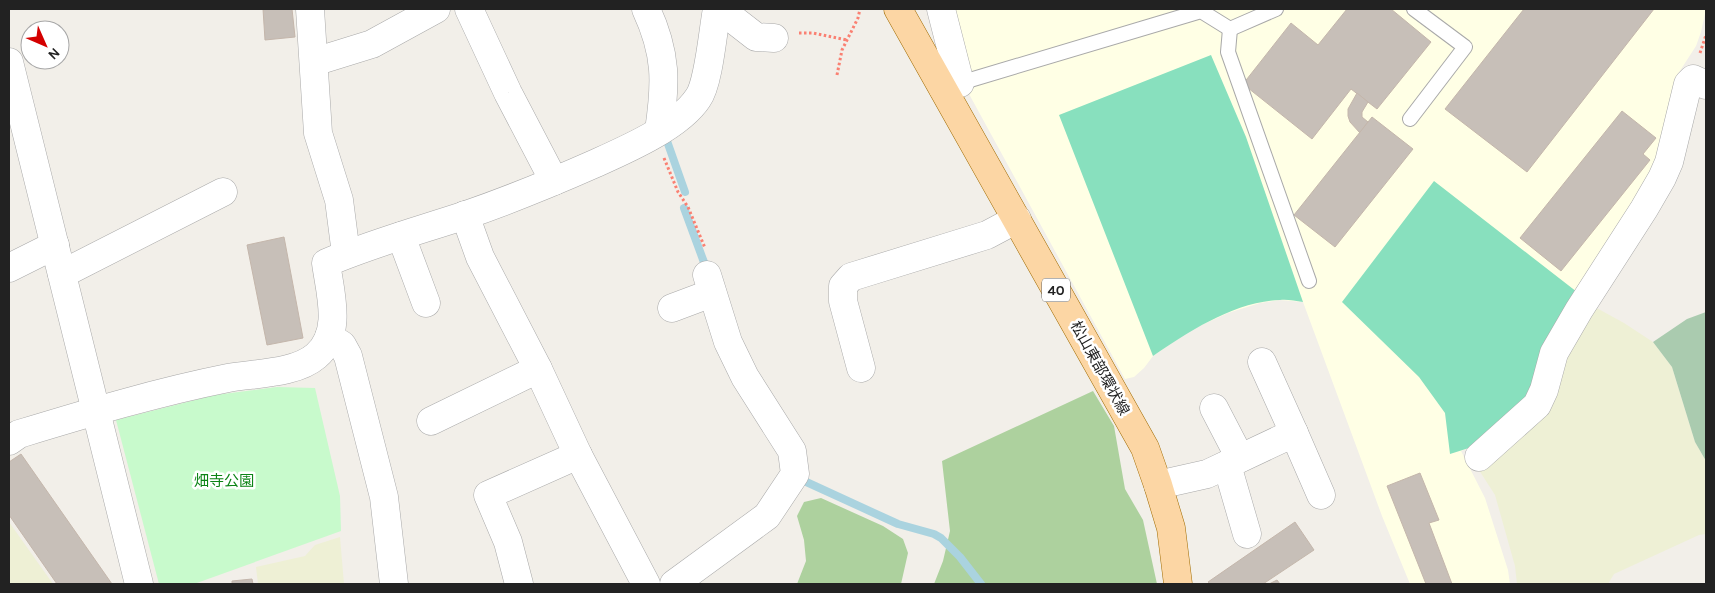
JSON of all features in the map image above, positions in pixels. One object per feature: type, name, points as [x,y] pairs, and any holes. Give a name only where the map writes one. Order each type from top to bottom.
[{"type":"main road","name":"松山東部環状線","points":[[898,9],[952,85],[1017,219],[1146,448],[1171,528],[1178,584]]},
{"type":"street","points":[[310,9],[318,133],[339,200],[346,254]]},
{"type":"street","points":[[314,62],[372,44],[436,9]]},
{"type":"street","points":[[469,9],[508,93],[554,181]]},
{"type":"street","points":[[646,9],[656,29],[663,63],[664,93],[659,131]]},
{"type":"street","points":[[9,441],[19,434],[97,410],[228,378],[298,367],[317,356],[330,337],[334,318],[326,263],[346,254],[465,215],[554,181],[625,150],[659,131],[689,110],[700,96],[707,71],[719,9],[756,37],[774,38]]},
{"type":"street","points":[[941,9],[952,85]]},
{"type":"street","points":[[9,62],[139,584]]},
{"type":"street","points":[[1479,457],[1537,405],[1544,390],[1554,353],[1662,178],[1669,162],[1688,84],[1693,79],[1706,85]]},
{"type":"street","points":[[62,274],[223,192]]},
{"type":"street","points":[[465,215],[480,257],[538,369],[578,455],[646,584]]},
{"type":"street","points":[[861,368],[843,301],[843,286],[851,276],[987,235],[1017,219]]},
{"type":"street","points":[[401,236],[426,303]]},
{"type":"street","points":[[9,268],[55,245]]},
{"type":"street","points":[[672,308],[710,284],[728,342],[745,377],[792,451],[795,474],[767,516],[674,584]]},
{"type":"street","points":[[330,337],[342,345],[348,356],[384,497],[394,584]]},
{"type":"street","points":[[1262,362],[1320,495]]},
{"type":"street","points":[[431,421],[538,369]]},
{"type":"street","points":[[1214,408],[1233,462],[1248,534]]},
{"type":"street","points":[[1158,485],[1207,474],[1294,434]]},
{"type":"street","points":[[519,584],[508,542],[488,496],[578,455]]},
{"type":"lane","points":[[1230,29],[1276,9]]},
{"type":"lane","points":[[1410,119],[1465,48],[1414,9]]},
{"type":"lane","points":[[952,85],[1201,11],[1230,29]]},
{"type":"lane","points":[[1230,29],[1228,52],[1309,281]]},
{"type":"path","points":[[837,74],[842,50],[858,18],[860,9]]},
{"type":"path","points":[[774,38],[795,33],[813,33],[847,40]]},
{"type":"path","points":[[659,131],[659,145],[678,192],[688,207],[711,262],[710,284]]},
{"type":"shaded area","points":[[952,9],[1706,9],[1696,46],[1676,77],[1665,146],[1654,173],[1472,447],[1461,451],[1485,498],[1508,570],[1510,584],[1410,584],[1382,516],[1303,302],[1280,300],[1260,303],[1228,313],[1191,330],[1153,356],[1134,377],[1125,379],[969,94],[973,86]]},
{"type":"shaded area","points":[[1593,306],[1653,342],[1672,367],[1695,442],[1706,461],[1706,534],[1699,535],[1614,574],[1608,584],[1517,584],[1515,566],[1495,495],[1477,467],[1563,358]]},
{"type":"shaded area","points":[[1706,312],[1706,461],[1695,442],[1672,367],[1653,342],[1687,319]]},
{"type":"shaded area","points":[[9,522],[53,584],[9,584]]},
{"type":"shaded area","points":[[340,537],[344,584],[258,584],[256,567],[305,556],[315,545]]},
{"type":"green space","points":[[1211,55],[1246,137],[1303,302],[1285,300],[1263,302],[1229,312],[1197,328],[1153,356],[1059,115]]},
{"type":"green space","points":[[1434,181],[1577,292],[1533,392],[1472,447],[1450,454],[1445,413],[1419,377],[1342,302]]},
{"type":"green space","name":"畑寺公園","points":[[277,387],[315,388],[340,496],[341,531],[194,584],[159,584],[116,420],[215,395]]},
{"type":"green space","points":[[1093,391],[1114,426],[1125,489],[1143,520],[1157,584],[934,584],[943,561],[950,531],[942,461]]},
{"type":"green space","points":[[821,498],[883,526],[903,539],[908,553],[901,584],[797,584],[806,561],[804,540],[797,516],[804,502]]},
{"type":"building","points":[[263,9],[292,9],[295,37],[265,40]]},
{"type":"building","points":[[1347,9],[1391,9],[1431,42],[1377,109],[1351,89],[1312,139],[1243,84],[1291,23],[1318,45]]},
{"type":"building","points":[[1524,9],[1654,9],[1527,172],[1445,109]]},
{"type":"building","points":[[1357,93],[1368,102],[1362,112],[1362,117],[1368,122],[1360,133],[1350,122],[1348,116],[1348,109]]},
{"type":"building","points":[[1622,111],[1656,138],[1643,154],[1650,160],[1561,271],[1520,238]]},
{"type":"building","points":[[1372,117],[1413,149],[1335,247],[1294,215]]},
{"type":"building","points":[[284,237],[303,338],[267,345],[247,245]]},
{"type":"building","points":[[21,454],[112,584],[57,584],[9,515],[9,462]]},
{"type":"building","points":[[1420,473],[1439,520],[1429,523],[1452,584],[1426,584],[1387,486]]},
{"type":"building","points":[[1295,522],[1314,550],[1263,584],[1210,584],[1208,582]]},
{"type":"building","points":[[252,579],[253,584],[232,584],[232,581]]},
{"type":"building","points":[[1277,580],[1280,584],[1269,584]]},
{"type":"waterway","points":[[667,141],[685,192]]},
{"type":"waterway","points":[[684,208],[705,265]]},
{"type":"waterway","points":[[802,480],[898,524],[934,534],[941,538],[960,557],[981,584]]}]
